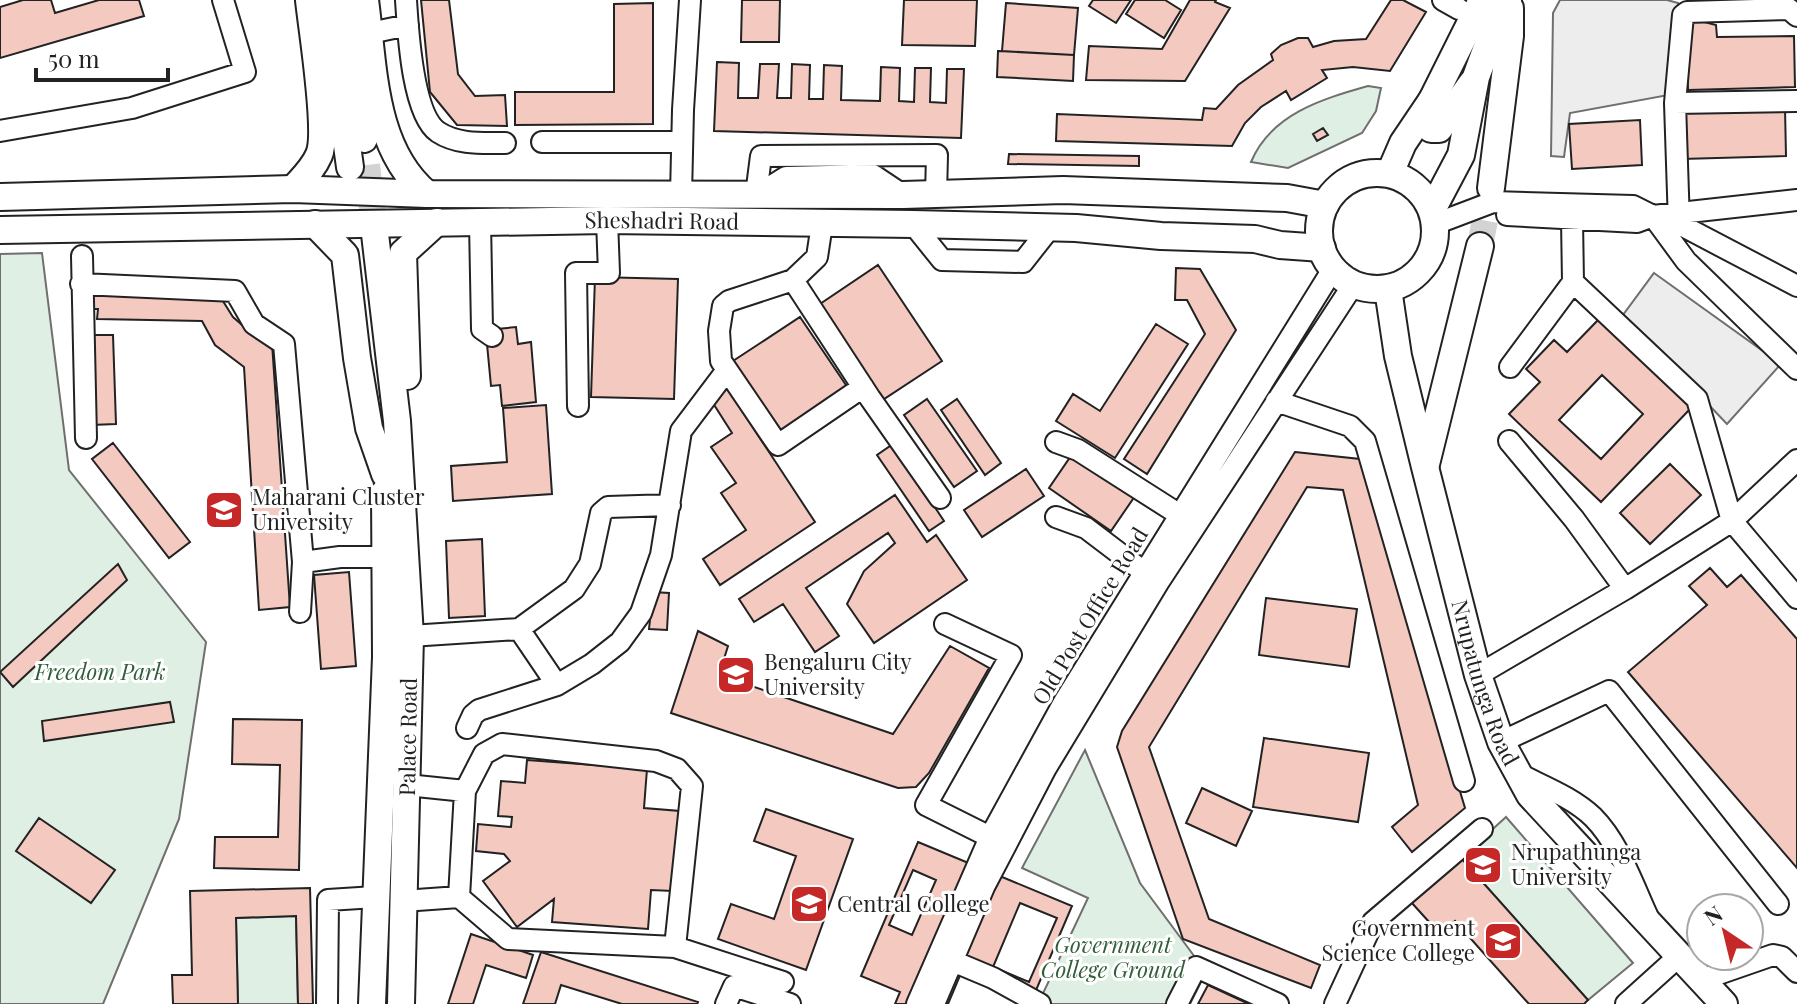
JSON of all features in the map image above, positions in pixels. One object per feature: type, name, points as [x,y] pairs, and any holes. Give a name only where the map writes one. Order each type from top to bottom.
[{"type":"main road","points":[[293,189],[312,169],[321,151],[322,117],[309,0]]},
{"type":"main road","points":[[327,0],[358,166],[347,0]]},
{"type":"main road","points":[[365,0],[383,126],[396,158],[410,180],[427,194]]},
{"type":"main road","points":[[1433,217],[1461,155],[1476,77],[1509,0]]},
{"type":"main road","points":[[1488,198],[1510,36],[1509,0]]},
{"type":"main road","points":[[1455,2],[1428,117],[1431,129],[1439,129],[1476,77]]},
{"type":"main road","points":[[1390,173],[1403,143],[1432,100]]},
{"type":"main road","points":[[1369,173],[1390,173],[1408,181],[1423,195],[1436,233],[1432,252],[1421,270],[1405,282],[1388,289],[1369,289],[1336,267],[1319,223],[1325,205],[1335,190],[1350,179],[1369,173]]},
{"type":"main road","name":"Sheshadri Road","points":[[0,197],[293,189],[427,194],[681,195],[936,195],[1063,190],[1287,198],[1325,205]]},
{"type":"main road","name":"Sheshadri Road","points":[[0,230],[607,220],[913,224],[1255,239],[1280,245],[1336,267]]},
{"type":"main road","points":[[392,472],[409,409],[403,253],[437,222]]},
{"type":"main road","points":[[315,224],[345,255],[367,414],[392,472]]},
{"type":"main road","points":[[366,235],[392,472]]},
{"type":"main road","points":[[1425,467],[1480,246]]},
{"type":"main road","name":"Nrupatunga Road","points":[[1388,289],[1398,356],[1425,467],[1478,675],[1501,742],[1530,795],[1724,1004]]},
{"type":"main road","name":"Palace Road","points":[[372,1004],[386,657],[385,557],[392,472]]},
{"type":"main road","name":"Palace Road","points":[[392,472],[410,636],[401,1004]]},
{"type":"street","points":[[0,131],[132,108],[245,72],[223,0]]},
{"type":"street","points":[[406,0],[415,83],[429,125],[466,143],[505,143]]},
{"type":"street","points":[[681,195],[690,0]]},
{"type":"street","points":[[1797,16],[1789,9],[1687,12],[1683,15],[1675,103],[1679,224],[1797,286]]},
{"type":"street","points":[[370,33],[408,25]]},
{"type":"street","points":[[1675,103],[1797,101]]},
{"type":"street","points":[[542,142],[682,142]]},
{"type":"street","points":[[758,195],[761,156],[937,155],[936,195]]},
{"type":"street","points":[[1488,198],[1493,202],[1633,206],[1653,216],[1686,261],[1797,369]]},
{"type":"street","points":[[1433,217],[1488,198]]},
{"type":"street","points":[[1488,198],[1491,214],[1637,222],[1653,216],[1797,200]]},
{"type":"street","points":[[578,406],[576,273],[609,273],[607,220]]},
{"type":"street","points":[[1510,367],[1573,282],[1572,220]]},
{"type":"street","points":[[480,222],[482,329],[492,336]]},
{"type":"street","points":[[822,224],[817,257],[793,280],[729,301],[723,306],[719,331],[721,361],[778,445],[863,387]]},
{"type":"street","points":[[82,256],[86,438]]},
{"type":"street","name":"Old Post Office Road","points":[[917,1004],[984,887],[1046,768],[1158,583],[1276,401],[1336,267]]},
{"type":"street","name":"Old Post Office Road","points":[[934,1004],[945,958],[990,837],[1064,702],[1336,267]]},
{"type":"street","points":[[793,280],[940,498]]},
{"type":"street","points":[[1573,282],[1697,399],[1732,521],[1797,598]]},
{"type":"street","points":[[81,284],[235,291],[254,324],[284,344],[303,562],[300,612]]},
{"type":"street","points":[[467,728],[479,710],[557,685],[592,664],[629,632],[641,613],[661,555],[684,424],[727,370]]},
{"type":"street","points":[[1276,401],[1350,426],[1365,441],[1464,781]]},
{"type":"street","points":[[1509,441],[1574,519],[1625,589]]},
{"type":"street","points":[[1056,442],[1078,450],[1180,515]]},
{"type":"street","points":[[1478,675],[1625,589],[1732,521],[1797,460]]},
{"type":"street","points":[[410,636],[519,629],[574,589],[590,564],[601,513],[608,507],[670,505]]},
{"type":"street","points":[[1056,517],[1086,528],[1144,572]]},
{"type":"street","points":[[303,562],[340,557],[385,557]]},
{"type":"street","points":[[945,624],[1011,655],[926,805],[990,837]]},
{"type":"street","points":[[519,629],[557,685]]},
{"type":"street","points":[[1501,742],[1609,691],[1778,904]]},
{"type":"street","points":[[459,897],[465,791],[484,754],[502,744],[656,761],[677,769],[692,786],[675,947]]},
{"type":"street","points":[[407,785],[465,791]]},
{"type":"street","points":[[1335,1004],[1373,922],[1482,829]]},
{"type":"street","points":[[327,1004],[328,900],[375,897]]},
{"type":"street","points":[[403,901],[459,897],[508,939],[675,947],[783,982]]},
{"type":"street","points":[[1701,980],[1773,955],[1782,957],[1796,969]]},
{"type":"street","points":[[1626,1004],[1678,957]]},
{"type":"street","points":[[945,958],[993,978],[1040,1004]]},
{"type":"street","points":[[1177,1004],[1196,967],[1278,1004]]},
{"type":"street","points":[[726,1004],[734,986],[790,1004]]},
{"type":"green space","points":[[1368,86],[1381,88],[1376,111],[1362,133],[1288,168],[1251,162],[1260,145],[1285,120],[1316,103]]},
{"type":"green space","name":"Freedom Park","points":[[42,253],[69,470],[206,642],[179,819],[103,1004],[0,1004],[0,254]]},
{"type":"green space","name":"Government College Ground","points":[[1085,750],[1140,883],[1206,972],[1190,1004],[1038,1004],[1088,898],[1022,868]]},
{"type":"green space","points":[[1506,817],[1633,963],[1588,1000],[1461,858]]},
{"type":"green space","points":[[296,916],[298,1004],[238,1004],[236,918]]},
{"type":"shaded area","points":[[1560,0],[1667,0],[1678,3],[1674,94],[1570,113],[1564,157],[1551,156],[1553,13]]},
{"type":"shaded area","points":[[1654,273],[1781,364],[1727,424],[1623,315]]},
{"type":"building","points":[[23,0],[51,0],[55,13],[99,0],[139,0],[144,16],[0,58],[0,7]]},
{"type":"building","points":[[421,0],[449,0],[458,74],[475,96],[505,95],[507,126],[457,125],[430,92]]},
{"type":"building","points":[[742,0],[780,0],[779,42],[741,42]]},
{"type":"building","points":[[904,0],[977,0],[975,46],[902,45]]},
{"type":"building","points":[[1093,0],[1131,0],[1116,23],[1089,6]]},
{"type":"building","points":[[1135,0],[1165,0],[1181,10],[1164,38],[1126,14]]},
{"type":"building","points":[[1190,0],[1216,0],[1230,8],[1185,81],[1086,80],[1089,46],[1162,49]]},
{"type":"building","points":[[1391,0],[1403,0],[1426,12],[1390,71],[1353,67],[1322,70],[1327,78],[1291,100],[1286,91],[1261,107],[1245,123],[1232,146],[1056,141],[1057,114],[1202,120],[1204,108],[1216,109],[1238,85],[1273,60],[1271,54],[1281,45],[1298,38],[1308,38],[1313,47],[1334,41],[1366,39]]},
{"type":"building","points":[[653,3],[653,124],[515,125],[515,92],[614,92],[614,4]]},
{"type":"building","points":[[1006,3],[1078,8],[1074,55],[1002,51]]},
{"type":"building","points":[[1685,17],[1716,25],[1717,37],[1794,36],[1795,87],[1688,90]]},
{"type":"building","points":[[998,51],[1074,55],[1073,81],[997,77]]},
{"type":"building","points":[[717,62],[739,63],[738,98],[758,98],[760,64],[779,64],[777,98],[791,98],[792,64],[810,65],[809,99],[823,99],[824,65],[842,66],[841,100],[880,101],[881,67],[900,68],[899,101],[914,102],[915,68],[931,68],[930,102],[946,103],[947,69],[964,69],[961,138],[714,131]]},
{"type":"building","points":[[1785,108],[1786,156],[1682,159],[1681,112]]},
{"type":"building","points":[[1640,120],[1642,165],[1572,169],[1569,124]]},
{"type":"building","points":[[1323,128],[1328,135],[1317,141],[1313,134]]},
{"type":"building","points":[[1009,154],[1139,156],[1139,166],[1008,164]]},
{"type":"building","points":[[878,265],[942,361],[881,401],[817,306]]},
{"type":"building","points":[[1176,268],[1200,269],[1236,330],[1147,474],[1124,459],[1205,334],[1187,300],[1175,300]]},
{"type":"building","points":[[595,277],[678,279],[674,399],[591,397]]},
{"type":"building","points":[[90,291],[221,298],[233,317],[250,332],[272,343],[290,607],[259,610],[244,367],[215,345],[202,321],[97,319],[98,309],[89,309]]},
{"type":"building","points":[[800,317],[850,391],[784,436],[733,361]]},
{"type":"building","points":[[1599,319],[1691,408],[1601,502],[1509,414],[1540,382],[1526,369],[1554,340],[1567,352]],"holes":[[[1602,375],[1643,414],[1601,459],[1559,420]]]},
{"type":"building","points":[[1156,324],[1188,344],[1115,458],[1056,421],[1073,394],[1100,411]]},
{"type":"building","points":[[516,327],[518,344],[531,342],[536,402],[502,406],[500,385],[491,386],[487,344],[497,329]]},
{"type":"building","points":[[88,335],[113,335],[116,424],[91,425]]},
{"type":"building","points":[[727,388],[815,522],[720,585],[703,559],[746,530],[721,493],[736,483],[711,447],[732,433],[711,400]]},
{"type":"building","points":[[927,399],[977,471],[954,487],[904,415]]},
{"type":"building","points":[[957,399],[1001,463],[985,475],[941,410]]},
{"type":"building","points":[[546,405],[552,494],[453,501],[451,466],[507,462],[503,408]]},
{"type":"building","points":[[113,443],[190,542],[169,558],[92,459]]},
{"type":"building","points":[[893,444],[944,521],[929,531],[877,455]]},
{"type":"building","points":[[1295,452],[1360,459],[1465,808],[1412,852],[1392,827],[1418,805],[1343,490],[1307,487],[1149,747],[1209,919],[1320,965],[1311,988],[1183,939],[1117,747],[1122,731]]},
{"type":"building","points":[[1073,453],[1135,496],[1111,531],[1049,488]]},
{"type":"building","points":[[1670,464],[1701,495],[1650,544],[1620,513]]},
{"type":"building","points":[[1026,469],[1044,496],[982,537],[964,510]]},
{"type":"building","points":[[895,495],[927,542],[936,535],[967,580],[874,643],[847,604],[864,571],[895,543],[888,533],[806,588],[839,636],[815,652],[783,604],[754,622],[739,599]]},
{"type":"building","points":[[482,539],[485,616],[449,618],[446,541]]},
{"type":"building","points":[[118,564],[127,580],[13,687],[0,672]]},
{"type":"building","points":[[1710,568],[1727,587],[1741,575],[1797,639],[1797,868],[1628,672],[1707,605],[1689,586]]},
{"type":"building","points":[[349,572],[356,666],[321,669],[314,575]]},
{"type":"building","points":[[653,592],[669,593],[667,630],[649,629]]},
{"type":"building","points":[[1266,598],[1357,609],[1349,667],[1259,655]]},
{"type":"building","points":[[698,631],[728,646],[719,675],[893,734],[950,646],[989,668],[929,773],[916,787],[898,788],[671,713]]},
{"type":"building","points":[[170,702],[174,722],[44,741],[42,721]]},
{"type":"building","points":[[233,719],[302,720],[299,870],[214,868],[215,837],[278,837],[280,765],[232,764]]},
{"type":"building","points":[[1264,738],[1369,753],[1358,822],[1253,807]]},
{"type":"building","points":[[527,760],[647,769],[644,808],[680,811],[673,891],[651,890],[648,929],[552,922],[554,899],[517,927],[483,881],[510,861],[504,854],[476,851],[478,824],[511,827],[512,817],[498,816],[501,781],[525,783]]},
{"type":"building","points":[[1202,788],[1252,811],[1236,846],[1186,823]]},
{"type":"building","points":[[766,809],[853,839],[806,970],[718,939],[731,904],[774,919],[796,856],[754,841]]},
{"type":"building","points":[[39,818],[115,870],[91,903],[16,851]]},
{"type":"building","points":[[918,842],[1072,906],[1031,1002],[961,973],[948,1004],[895,1004],[900,992],[861,976]]},
{"type":"building","points":[[1461,858],[1588,1000],[1584,1004],[1529,1004],[1455,921],[1440,934],[1411,902]]},
{"type":"building","points":[[913,870],[936,880],[912,935],[889,925]]},
{"type":"building","points":[[310,888],[313,1004],[298,1004],[296,916],[236,918],[238,1004],[173,1004],[172,975],[192,975],[190,891]]},
{"type":"building","points":[[1020,903],[1057,918],[1029,982],[993,967]]},
{"type":"building","points":[[471,934],[533,955],[526,978],[486,965],[473,1004],[448,1004]]},
{"type":"building","points":[[541,952],[698,1002],[622,1004],[561,985],[555,1004],[523,1004]]},
{"type":"building","points":[[1208,985],[1236,998],[1249,1004],[1198,1004]]},
{"type":"tunnel","points":[[367,165],[375,234]]},
{"type":"tunnel","points":[[1480,246],[1491,188]]},
{"type":"place","name":"Maharani Cluster University","points":[[224,510]]},
{"type":"place","name":"Bengaluru City University","points":[[736,675]]},
{"type":"place","name":"Nrupathunga University","points":[[1483,865]]},
{"type":"place","name":"Central College","points":[[809,904]]},
{"type":"place","name":"Government Science College","points":[[1503,941]]}]
